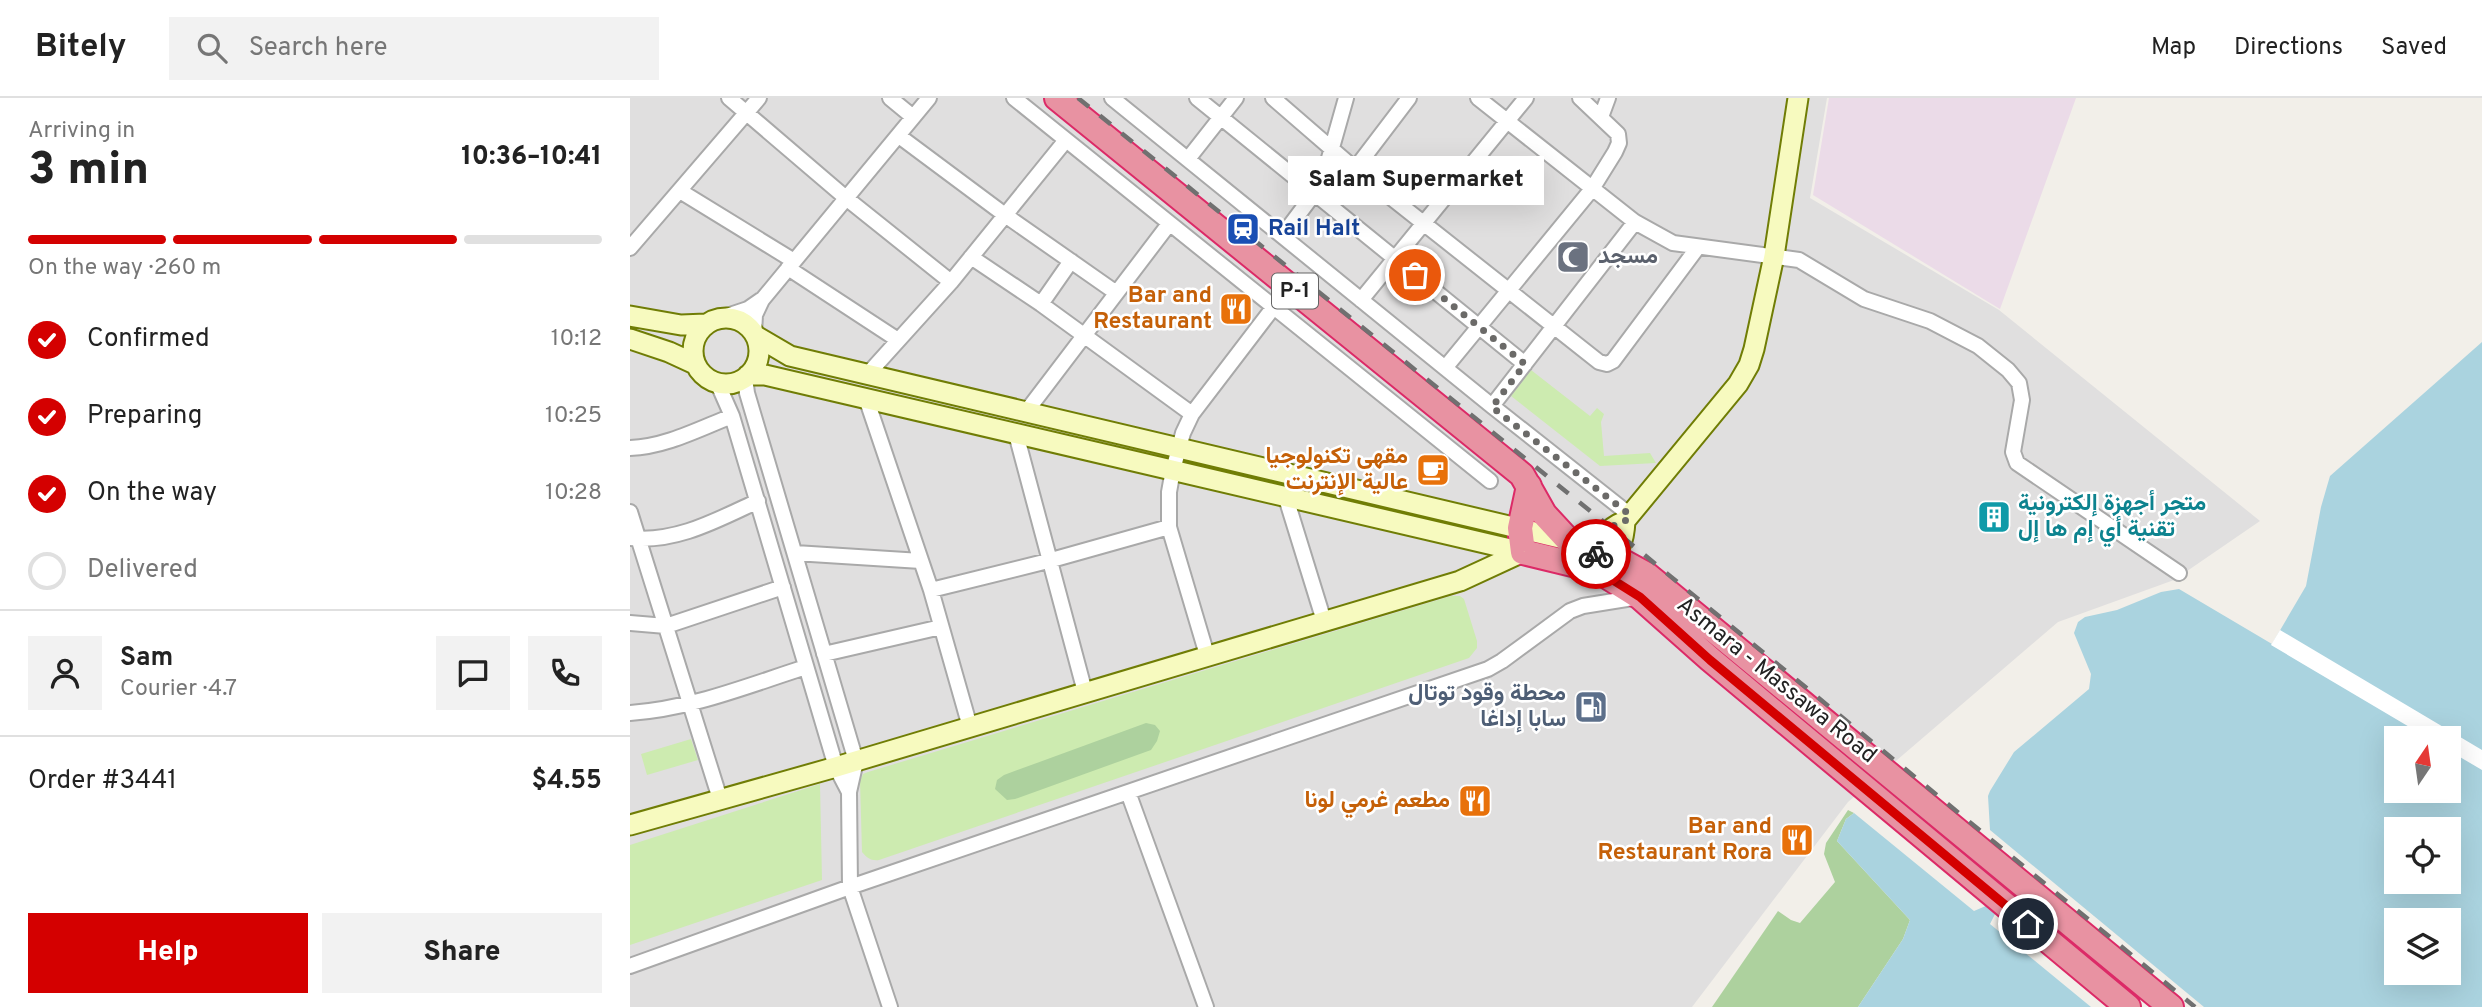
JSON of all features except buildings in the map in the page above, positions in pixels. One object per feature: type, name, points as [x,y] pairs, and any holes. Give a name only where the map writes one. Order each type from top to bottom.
[{"type":"highway","name":"Asmara - Massawa Road","points":[[1058,98],[1522,475],[1544,514],[1568,540],[1602,559],[1647,575],[2171,1007]]},
{"type":"highway","points":[[1523,552],[1520,528],[1530,486]]},
{"type":"highway","name":"P-1","points":[[1523,552],[1602,559],[1710,660],[2128,1007]]},
{"type":"highway","points":[[1710,660],[1726,640]]},
{"type":"street","points":[[729,98],[846,198],[951,282]]},
{"type":"street","points":[[630,248],[759,98]]},
{"type":"street","points":[[890,98],[913,117]]},
{"type":"street","points":[[890,1007],[850,887],[849,792],[856,761],[747,393],[746,377],[758,357],[755,315],[762,300],[929,98]]},
{"type":"street","points":[[1014,98],[1490,481]]},
{"type":"street","points":[[1114,98],[1628,518]]},
{"type":"street","points":[[1197,98],[1319,189],[1394,258],[1525,364]]},
{"type":"street","points":[[1188,159],[1236,98]]},
{"type":"street","points":[[1273,98],[1355,169],[1599,362],[1607,364],[1613,361],[1698,247]]},
{"type":"street","points":[[1283,235],[1319,189],[1345,103],[1331,98]]},
{"type":"street","points":[[1319,189],[1355,169],[1409,98]]},
{"type":"street","points":[[1478,98],[1635,222],[1673,243],[1798,260],[1864,299],[1930,321],[1978,346],[2008,370],[2019,383],[2022,400],[2013,452],[2017,463],[2179,573]]},
{"type":"street","points":[[1361,300],[1526,98]]},
{"type":"street","points":[[1445,368],[1592,189],[1619,143],[1618,134],[1580,98]]},
{"type":"street","points":[[1601,117],[1608,98]]},
{"type":"street","points":[[1602,559],[1625,539],[1628,518],[1738,384],[1749,365],[1774,256],[1798,98]]},
{"type":"street","points":[[899,135],[1005,215],[1115,292]]},
{"type":"street","points":[[867,375],[951,282],[1066,140]]},
{"type":"street","points":[[680,191],[898,340]]},
{"type":"street","points":[[1492,407],[1635,222]]},
{"type":"street","points":[[1026,412],[1169,224]]},
{"type":"street","points":[[971,257],[1041,304],[1192,414]]},
{"type":"street","points":[[1041,304],[1071,261]]},
{"type":"street","points":[[762,300],[748,309],[713,321],[695,338],[692,356],[704,376],[717,383],[736,382],[746,377],[765,375],[1523,552]]},
{"type":"street","points":[[1207,655],[1169,527],[1173,470],[1192,414],[1273,308]]},
{"type":"street","points":[[630,316],[681,325],[736,319],[755,335],[790,356],[1568,540]]},
{"type":"street","points":[[630,339],[695,364]]},
{"type":"street","points":[[717,383],[732,416],[836,767],[849,792]]},
{"type":"street","points":[[866,398],[931,590],[970,727]]},
{"type":"street","points":[[630,448],[664,442],[732,416]]},
{"type":"street","points":[[1016,434],[1085,692]]},
{"type":"street","points":[[1286,498],[1324,621]]},
{"type":"street","points":[[634,538],[674,535],[702,528],[758,501]]},
{"type":"street","points":[[630,512],[634,538],[666,626],[720,799]]},
{"type":"street","points":[[931,590],[1169,527]]},
{"type":"street","points":[[630,825],[836,767],[1460,581],[1523,552]]},
{"type":"street","points":[[794,553],[921,561]]},
{"type":"street","points":[[630,623],[666,626],[783,587]]},
{"type":"street","points":[[630,966],[850,887],[1488,669],[1570,611],[1583,606],[1640,597]]},
{"type":"street","points":[[824,654],[941,626]]},
{"type":"street","points":[[630,713],[654,712],[690,704],[806,667]]},
{"type":"street","points":[[1128,792],[1206,1007]]},
{"type":"shaded area","points":[[630,98],[1827,98],[1810,198],[1999,310],[2260,521],[2174,580],[2058,622],[1848,802],[1692,1007],[630,1007]]},
{"type":"shaded area","points":[[1829,98],[2076,98],[2000,309],[1813,195]]},
{"type":"green space","points":[[1531,370],[1590,416],[1597,408],[1604,414],[1601,422],[1604,456],[1650,453],[1656,463],[1600,466],[1511,396]]},
{"type":"green space","points":[[1451,596],[1464,599],[1477,641],[1477,648],[1469,658],[879,860],[869,859],[862,852],[860,781],[863,774]]},
{"type":"green space","points":[[1146,723],[1155,725],[1160,731],[1151,750],[1015,799],[1007,800],[995,789],[997,780],[1004,775]]},
{"type":"green space","points":[[691,739],[698,760],[647,775],[641,754]]},
{"type":"green space","points":[[820,784],[822,880],[630,945],[630,845]]},
{"type":"green space","points":[[1848,810],[1854,813],[1846,819],[1837,841],[1910,920],[1903,939],[1858,1007],[1712,1007],[1778,911],[1800,923],[1835,882],[1824,854],[1826,843]]},
{"type":"water","points":[[2482,342],[2482,1007],[2204,1007],[1990,830],[1988,796],[2014,752],[2089,689],[2091,674],[2074,633],[2078,622],[2085,617],[2117,610],[2161,592],[2179,589],[2272,644],[2306,586],[2321,507],[2330,476]]},
{"type":"water","points":[[1854,813],[1974,911],[1988,905],[1996,912],[1990,924],[2091,1007],[1858,1007],[1903,939],[1910,920],[1837,841],[1846,819]]},
{"type":"pier","points":[[2280,630],[2442,726],[2408,726],[2271,645]]},
{"type":"pier","points":[[2461,738],[2482,750],[2482,770],[2461,758]]},
{"type":"railway","points":[[1078,98],[1625,539],[2195,1007]]},
{"type":"way so far","points":[[1415,275],[1525,364],[1492,407],[1630,515],[1625,521],[1610,527],[1596,554]]},
{"type":"place","name":"Rail Halt","points":[[1243,229]]},
{"type":"place","name":"مسجد","points":[[1573,257]]},
{"type":"place","name":"Salam Supermarket","points":[[1415,275]]},
{"type":"place","name":"Bar and Restaurant","points":[[1236,309]]},
{"type":"place","name":"مقهى تكنولوجيا عالية الإنترنت","points":[[1433,470]]},
{"type":"place","name":"متجر أجهزة إلكترونية تقنية أي إم ها إل","points":[[1994,517]]},
{"type":"place","name":"محطة وقود توتال سابا إداغا","points":[[1591,707]]},
{"type":"place","name":"مطعم غرمي لونا","points":[[1475,801]]},
{"type":"place","name":"Bar and Restaurant Rora","points":[[1797,840]]},
{"type":"route","points":[[1596,554],[1597,570],[1640,597],[1710,660],[2028,924]]}]
